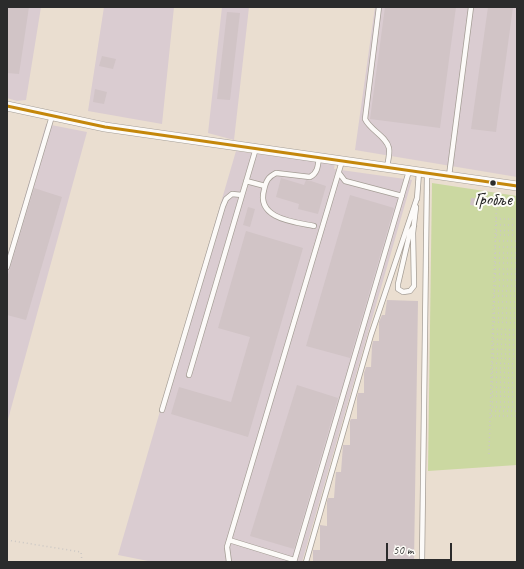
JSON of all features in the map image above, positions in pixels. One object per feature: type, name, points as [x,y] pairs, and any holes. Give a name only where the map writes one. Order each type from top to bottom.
[{"type":"street","points":[[7,106],[105,128],[342,160],[517,186]]},
{"type":"lane","points":[[380,7],[365,119],[368,125],[388,145],[389,151],[387,167]]},
{"type":"lane","points":[[449,176],[471,7]]},
{"type":"lane","points":[[7,267],[52,116]]},
{"type":"lane","points":[[189,375],[256,148]]},
{"type":"lane","points":[[314,226],[275,217],[269,211],[263,195],[265,186],[270,176],[276,173],[310,177],[314,175],[319,157]]},
{"type":"lane","points":[[229,562],[226,552],[229,540],[342,160]]},
{"type":"lane","points":[[229,540],[294,561],[410,171]]},
{"type":"lane","points":[[339,173],[345,181],[402,196]]},
{"type":"lane","points":[[306,562],[370,335],[417,198],[423,173]]},
{"type":"lane","points":[[422,562],[423,173]]},
{"type":"lane","points":[[246,181],[265,186]]},
{"type":"lane","points":[[162,410],[223,206],[226,199],[232,194],[242,195]]},
{"type":"lane","points":[[414,226],[410,232],[398,284],[398,289],[403,292],[410,291],[414,286],[414,226],[417,198]]},
{"type":"path","points":[[489,454],[492,407],[496,219],[500,184]]},
{"type":"path","points":[[496,219],[517,219]]},
{"type":"path","points":[[496,225],[517,225]]},
{"type":"path","points":[[496,230],[517,230]]},
{"type":"path","points":[[496,235],[517,235]]},
{"type":"path","points":[[496,241],[517,241]]},
{"type":"path","points":[[496,247],[517,247]]},
{"type":"path","points":[[495,253],[517,253]]},
{"type":"path","points":[[495,258],[517,258]]},
{"type":"path","points":[[495,263],[517,263]]},
{"type":"path","points":[[495,269],[517,269]]},
{"type":"path","points":[[495,274],[517,274]]},
{"type":"path","points":[[495,280],[517,280]]},
{"type":"path","points":[[494,286],[517,286]]},
{"type":"path","points":[[494,291],[517,291]]},
{"type":"path","points":[[494,296],[517,296]]},
{"type":"path","points":[[494,302],[517,302]]},
{"type":"path","points":[[494,308],[517,308]]},
{"type":"path","points":[[494,313],[517,313]]},
{"type":"path","points":[[494,318],[517,318]]},
{"type":"path","points":[[494,322],[517,323]]},
{"type":"path","points":[[493,329],[517,330]]},
{"type":"path","points":[[493,334],[517,335]]},
{"type":"path","points":[[493,339],[517,340]]},
{"type":"path","points":[[493,344],[517,345]]},
{"type":"path","points":[[493,349],[517,350]]},
{"type":"path","points":[[493,354],[517,354]]},
{"type":"path","points":[[493,358],[517,359]]},
{"type":"path","points":[[492,363],[517,364]]},
{"type":"path","points":[[492,368],[517,368]]},
{"type":"path","points":[[492,372],[517,373]]},
{"type":"path","points":[[492,377],[517,378]]},
{"type":"path","points":[[492,382],[517,383]]},
{"type":"path","points":[[492,387],[517,388]]},
{"type":"path","points":[[492,392],[517,392]]},
{"type":"path","points":[[492,396],[517,397]]},
{"type":"path","points":[[492,402],[517,402]]},
{"type":"path","points":[[492,407],[517,407]]},
{"type":"path","points":[[491,410],[517,411]]},
{"type":"path","points":[[491,416],[517,416]]},
{"type":"path","points":[[7,540],[81,552],[82,562]]},
{"type":"shaded area","points":[[7,7],[41,7],[26,100],[17,101],[7,98]]},
{"type":"shaded area","points":[[104,7],[174,7],[162,124],[88,111]]},
{"type":"shaded area","points":[[222,7],[249,7],[234,140],[208,133]]},
{"type":"shaded area","points":[[375,7],[517,7],[517,177],[355,150]]},
{"type":"shaded area","points":[[46,124],[87,132],[7,423],[7,257]]},
{"type":"shaded area","points":[[236,151],[335,164],[334,169],[412,180],[302,562],[153,562],[118,555]]},
{"type":"green space","points":[[432,183],[517,196],[517,465],[428,471]]},
{"type":"building","points":[[7,7],[29,7],[19,74],[7,73]]},
{"type":"building","points":[[385,7],[456,7],[440,128],[370,119]]},
{"type":"building","points":[[488,7],[513,7],[496,132],[471,129]]},
{"type":"building","points":[[227,12],[240,13],[230,100],[217,99]]},
{"type":"building","points":[[102,56],[116,59],[113,69],[99,66]]},
{"type":"building","points":[[95,89],[107,92],[104,104],[93,102]]},
{"type":"building","points":[[281,178],[304,185],[306,180],[326,186],[318,214],[298,209],[299,204],[276,197]]},
{"type":"building","points":[[34,188],[62,197],[26,320],[7,315],[7,278]]},
{"type":"building","points":[[350,195],[394,208],[350,358],[306,346]]},
{"type":"building","points":[[471,198],[483,199],[482,207],[470,205]]},
{"type":"building","points":[[248,207],[255,209],[250,227],[243,225]]},
{"type":"building","points":[[246,231],[303,248],[248,437],[171,414],[179,387],[231,402],[250,337],[218,328]]},
{"type":"building","points":[[387,300],[418,301],[414,562],[313,562],[313,550],[320,550],[320,525],[327,526],[327,501],[328,498],[334,498],[336,472],[341,472],[343,445],[350,445],[350,421],[351,419],[357,419],[358,393],[364,393],[364,373],[366,367],[371,367],[373,341],[379,341],[379,322],[382,315],[385,315]]},
{"type":"building","points":[[297,385],[338,398],[294,549],[250,536]]},
{"type":"transit line","points":[[7,106],[105,127],[517,186]]},
{"type":"place","name":"Гробље","points":[[493,183]]}]
